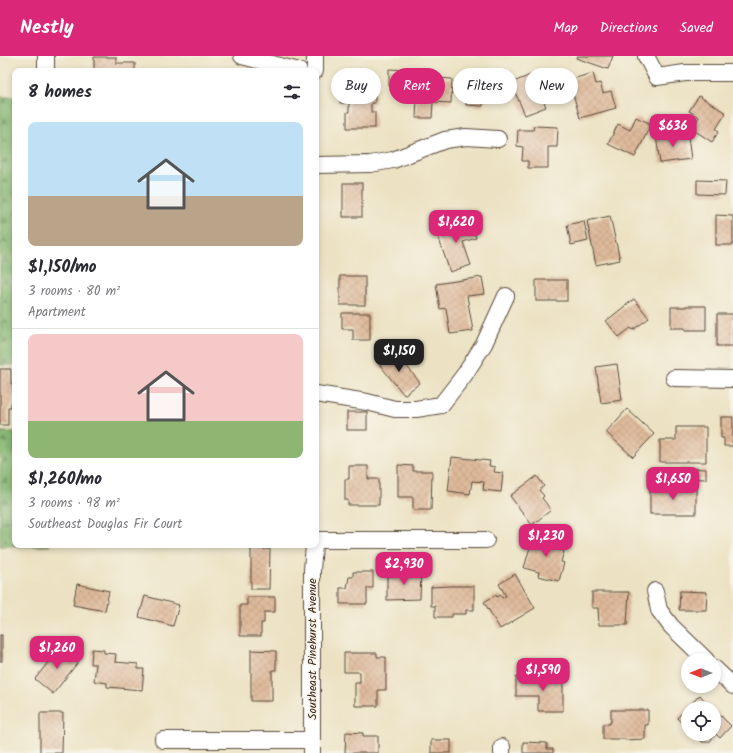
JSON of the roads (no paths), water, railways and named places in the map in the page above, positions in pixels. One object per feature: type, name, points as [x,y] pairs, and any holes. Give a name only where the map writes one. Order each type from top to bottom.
[{"type":"street","points":[[46,56],[46,68]]},
{"type":"street","points":[[242,56],[287,68]]},
{"type":"street","points":[[315,56],[315,68]]},
{"type":"street","points":[[646,56],[656,77],[685,73],[733,73]]},
{"type":"street","points":[[319,165],[370,164],[393,160],[445,140],[466,137],[498,139]]},
{"type":"street","points":[[319,394],[367,402],[395,409],[416,409],[441,405],[465,374],[484,344],[506,296]]},
{"type":"street","points":[[674,378],[733,379]]},
{"type":"street","points":[[319,540],[486,540]]},
{"type":"street","name":"Southeast Pinehurst Avenue","points":[[312,746],[312,570],[314,548]]},
{"type":"street","points":[[655,591],[659,610],[671,626],[699,653]]},
{"type":"street","points":[[721,675],[733,686]]},
{"type":"street","points":[[164,740],[312,746]]}]
